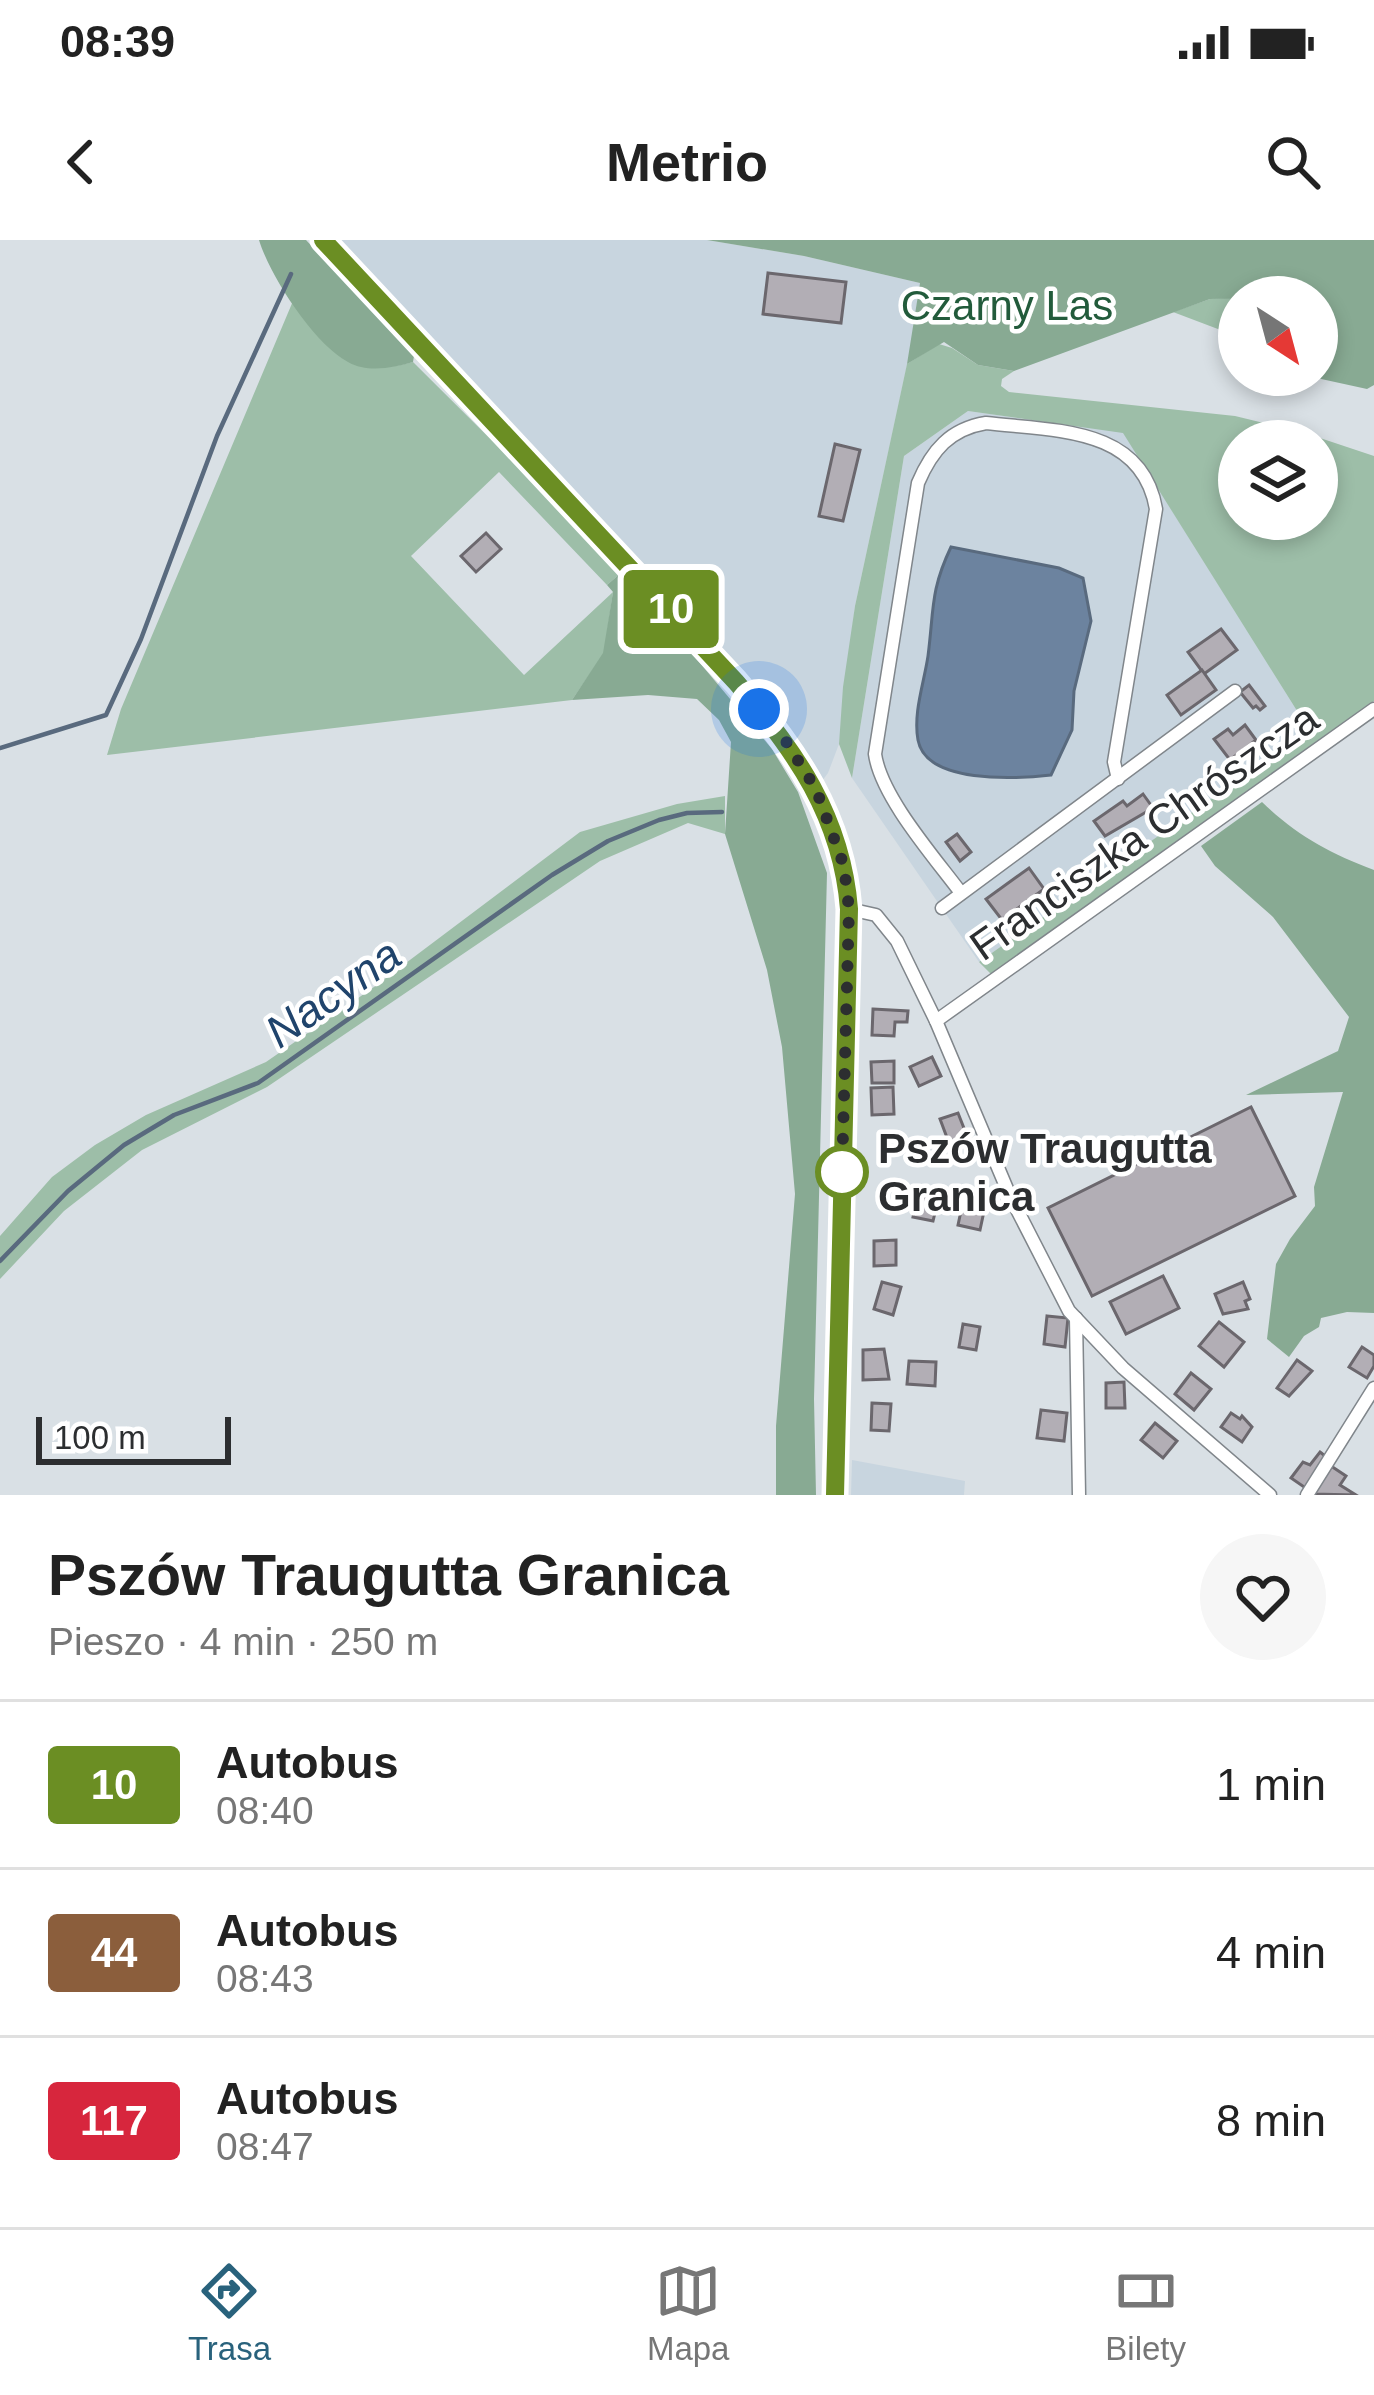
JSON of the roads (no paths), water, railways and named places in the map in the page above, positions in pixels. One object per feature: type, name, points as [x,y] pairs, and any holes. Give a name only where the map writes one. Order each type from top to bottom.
[{"type":"street","points":[[323,240],[692,632],[782,735],[816,789],[833,829],[849,909],[835,1495]]},
{"type":"street","points":[[962,893],[891,794],[875,754],[918,482],[935,451],[968,426],[986,423],[1101,440],[1131,458],[1153,490],[1156,509],[1114,762],[1118,779]]},
{"type":"street","points":[[942,908],[1235,691]]},
{"type":"street","name":"Franciszka Chrószcza","points":[[936,1021],[1374,709]]},
{"type":"street","points":[[849,909],[876,915],[890,930],[936,1021],[1042,1265],[1076,1318],[1123,1368],[1270,1495]]},
{"type":"street","points":[[1076,1318],[1079,1495]]},
{"type":"street","points":[[1307,1495],[1374,1388]]},
{"type":"water","points":[[951,547],[1059,568],[1083,578],[1091,621],[1074,691],[1072,730],[1051,775],[995,777],[954,771],[937,765],[918,740],[934,601]]},
{"type":"waterway","points":[[0,748],[106,715],[141,639],[217,436],[291,274]]},
{"type":"waterway","name":"Nacyna","points":[[0,1261],[68,1191],[124,1145],[174,1115],[258,1083],[552,875],[608,841],[659,820],[722,812]]},
{"type":"place","name":"Pszów Traugutta Granica","points":[[842,1172]]},
{"type":"park label","name":"Czarny Las","points":[[1007,305]]}]
